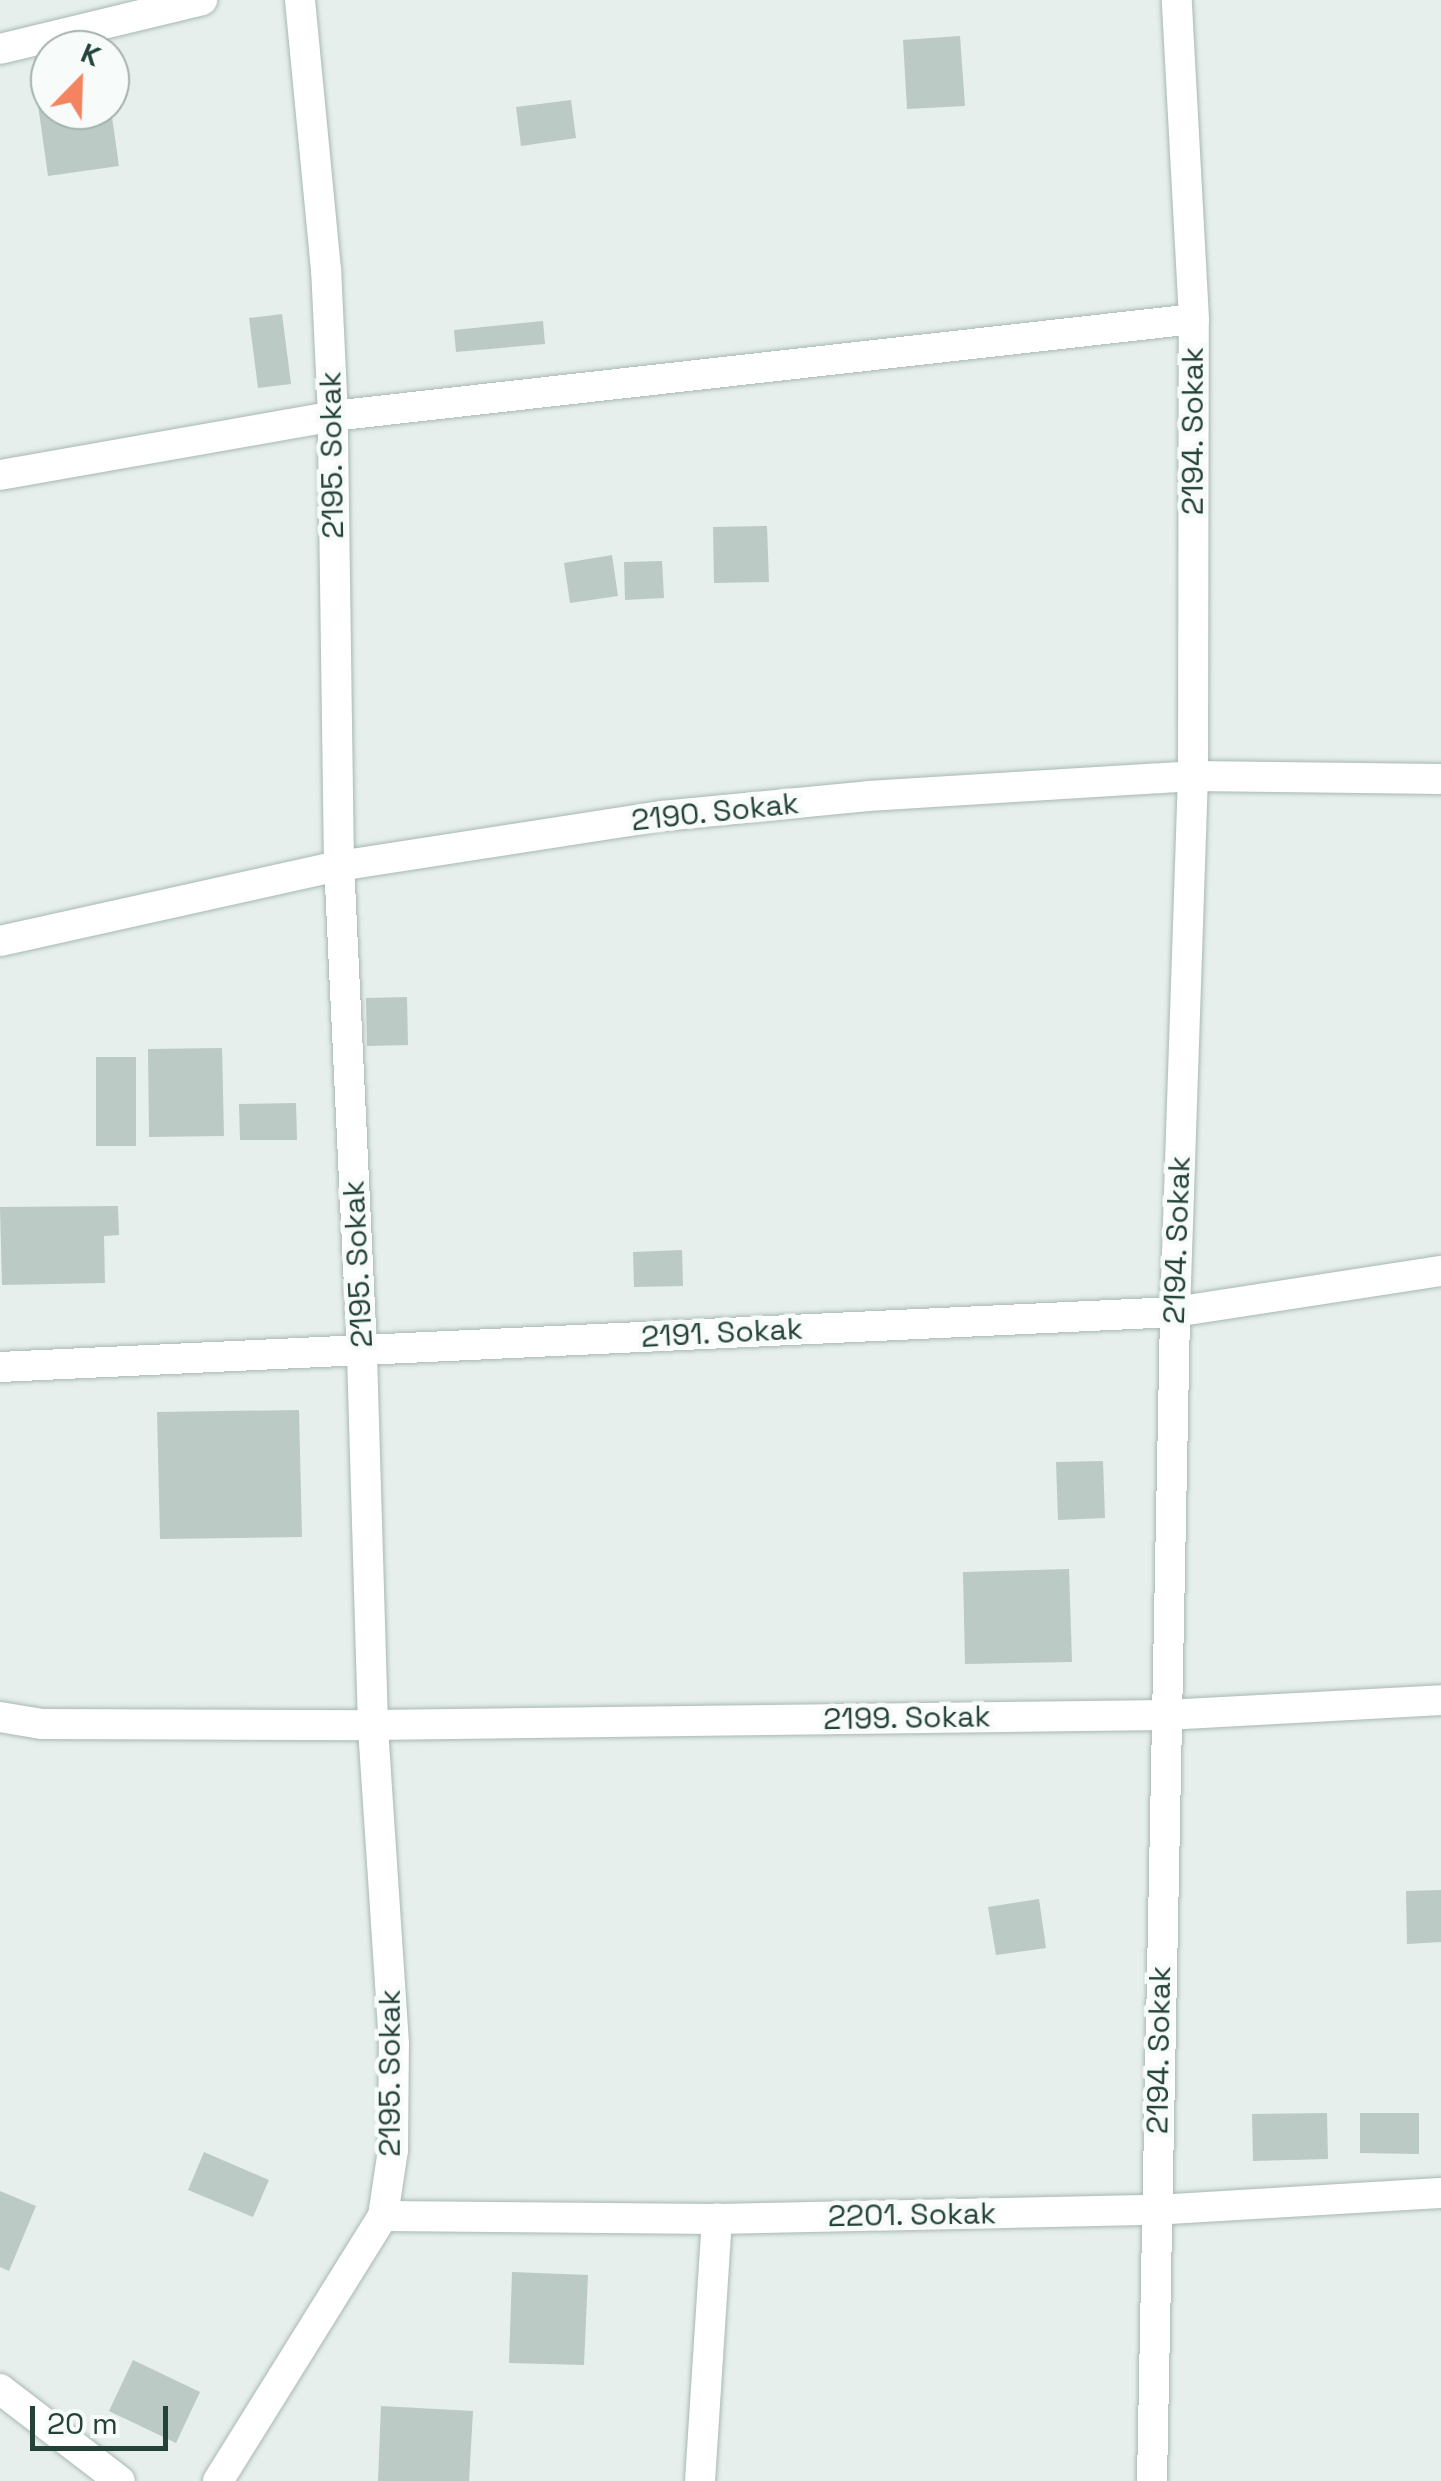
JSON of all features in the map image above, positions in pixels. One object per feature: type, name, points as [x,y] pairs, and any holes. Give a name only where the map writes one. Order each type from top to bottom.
[{"type":"street","points":[[0,49],[202,0]]},
{"type":"street","name":"2195. Sokak","points":[[218,2481],[382,2216],[393,2150],[394,2044],[373,1725],[362,1350],[340,866],[333,416],[326,270],[300,0]]},
{"type":"street","name":"2194. Sokak","points":[[1152,2481],[1175,1312],[1193,776],[1194,318],[1178,0]]},
{"type":"street","points":[[0,475],[333,416],[1194,318]]},
{"type":"street","name":"2190. Sokak","points":[[0,941],[340,866],[662,816],[868,796],[1193,776],[1441,779]]},
{"type":"street","name":"2191. Sokak","points":[[0,1366],[1175,1312],[1441,1271]]},
{"type":"street","name":"2199. Sokak","points":[[0,1717],[42,1724],[373,1725],[1167,1715],[1441,1700]]},
{"type":"street","name":"2199. Sokak","points":[[0,1740],[373,1725]]},
{"type":"street","name":"2201. Sokak","points":[[382,2216],[717,2218],[1155,2210],[1441,2193]]},
{"type":"street","points":[[700,2481],[717,2218]]},
{"type":"street","points":[[0,2389],[120,2481]]},
{"type":"building","points":[[960,36],[965,106],[907,109],[903,40]]},
{"type":"building","points":[[571,100],[576,138],[521,146],[516,107]]},
{"type":"building","points":[[42,130],[114,130],[119,166],[48,176]]},
{"type":"building","points":[[282,314],[291,384],[258,388],[249,318]]},
{"type":"building","points":[[543,321],[545,344],[456,352],[454,330]]},
{"type":"building","points":[[767,526],[769,582],[714,583],[713,527]]},
{"type":"building","points":[[612,555],[618,596],[570,603],[564,563]]},
{"type":"building","points":[[662,561],[664,598],[625,600],[624,562]]},
{"type":"building","points":[[407,997],[408,1045],[367,1046],[366,998]]},
{"type":"building","points":[[222,1048],[224,1136],[149,1137],[148,1049]]},
{"type":"building","points":[[96,1057],[136,1057],[136,1146],[96,1146]]},
{"type":"building","points":[[296,1103],[297,1140],[240,1140],[239,1104]]},
{"type":"building","points":[[118,1206],[119,1235],[104,1236],[105,1283],[2,1285],[0,1207]]},
{"type":"building","points":[[682,1250],[683,1286],[634,1287],[633,1252]]},
{"type":"building","points":[[299,1410],[302,1537],[160,1539],[157,1412]]},
{"type":"building","points":[[1103,1461],[1105,1518],[1058,1520],[1056,1462]]},
{"type":"building","points":[[1069,1569],[1072,1662],[965,1664],[963,1572]]},
{"type":"building","points":[[1441,1890],[1441,1942],[1407,1944],[1406,1891]]},
{"type":"building","points":[[1039,1899],[1046,1948],[996,1955],[988,1907]]},
{"type":"building","points":[[1327,2113],[1328,2159],[1253,2161],[1252,2114]]},
{"type":"building","points":[[1360,2113],[1419,2113],[1419,2154],[1360,2153]]},
{"type":"building","points":[[204,2152],[269,2180],[253,2217],[188,2190]]},
{"type":"building","points":[[0,2191],[36,2206],[9,2271],[0,2267]]},
{"type":"building","points":[[512,2272],[588,2275],[584,2365],[509,2363]]},
{"type":"building","points":[[133,2360],[200,2392],[176,2443],[109,2411]]},
{"type":"building","points":[[381,2406],[473,2411],[469,2481],[378,2481]]}]
